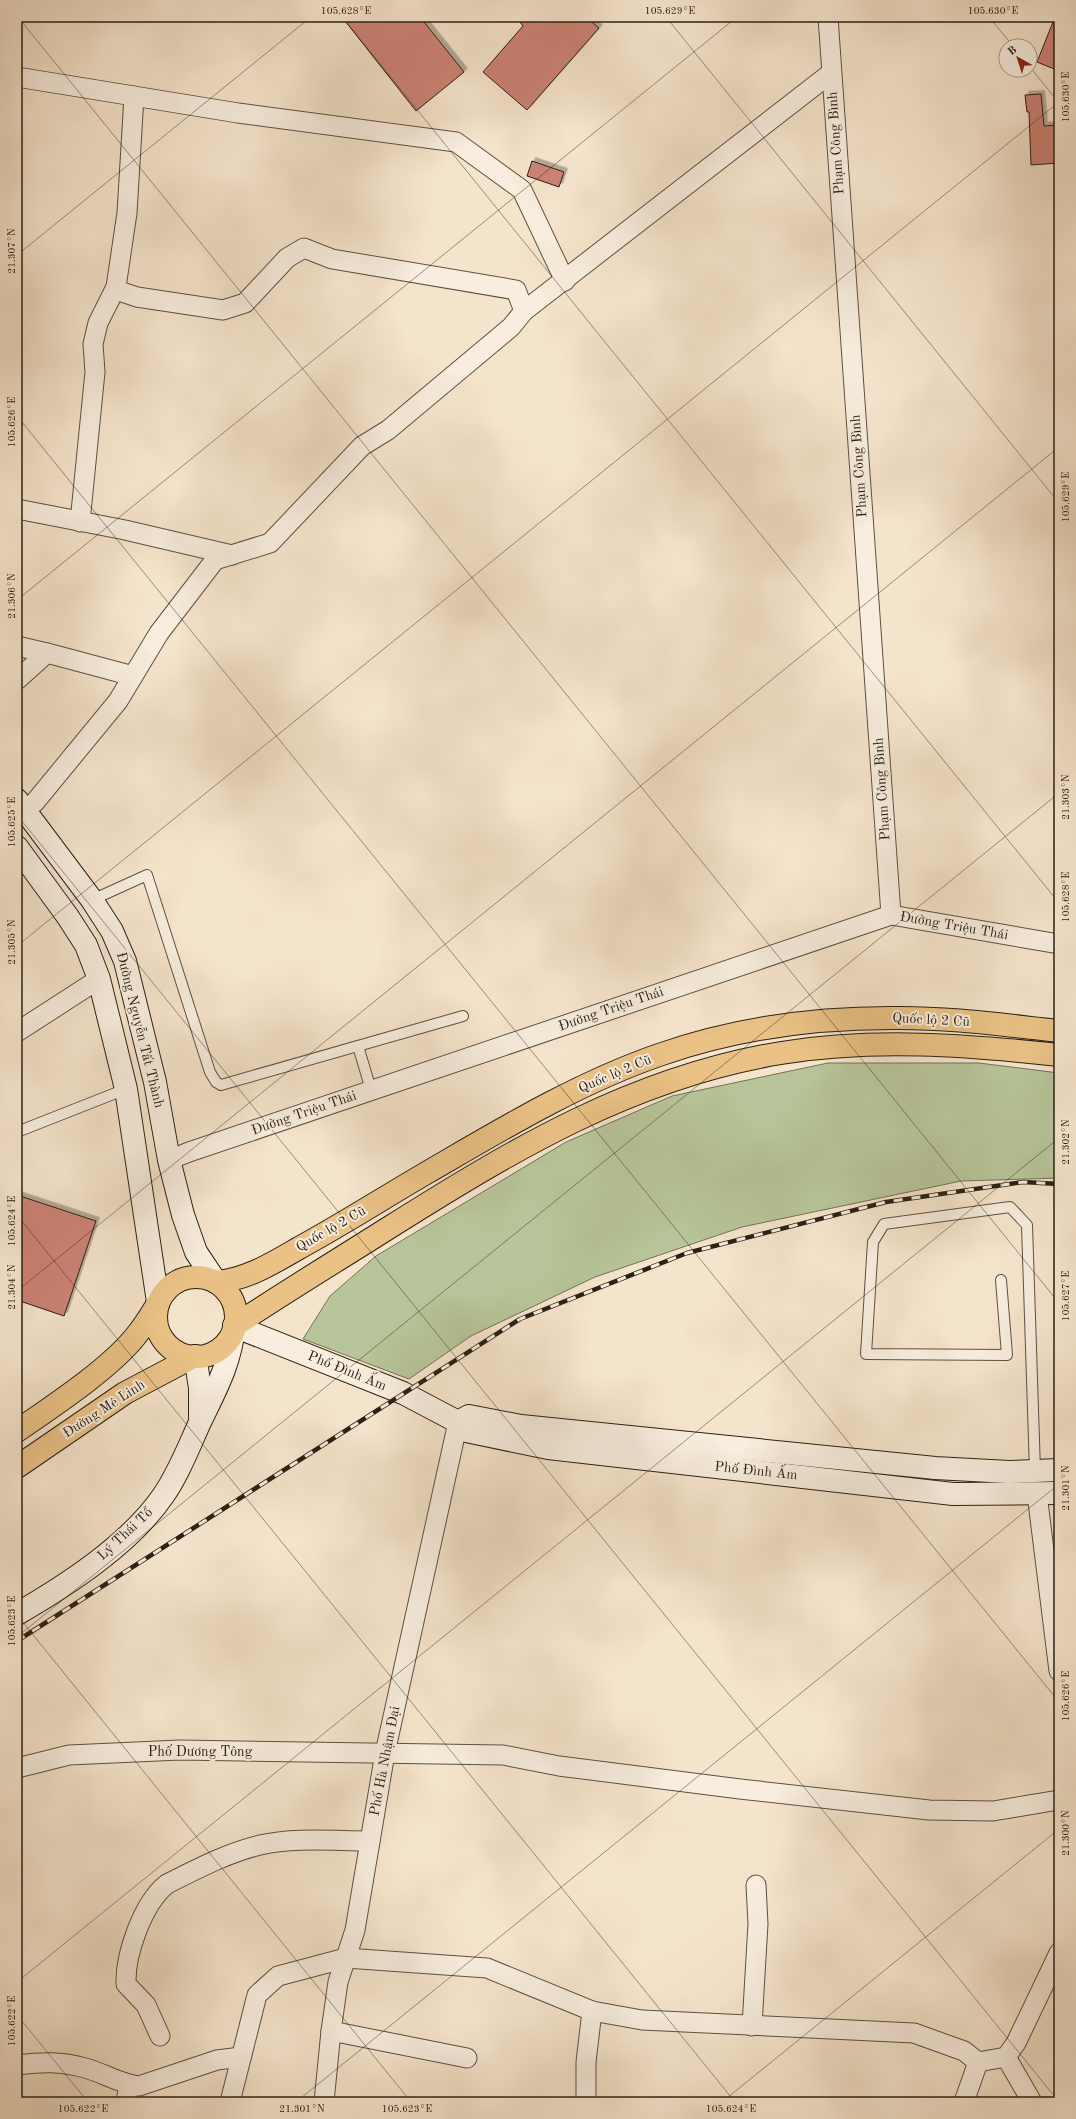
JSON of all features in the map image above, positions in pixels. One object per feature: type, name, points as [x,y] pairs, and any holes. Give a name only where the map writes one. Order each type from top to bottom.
[{"type":"main road","name":"Quốc lộ 2 Cũ","points":[[216,1282],[232,1280],[257,1271],[315,1239],[468,1149],[570,1093],[660,1054],[770,1027],[854,1018],[943,1019],[1059,1031]]},
{"type":"main road","name":"Quốc lộ 2 Cũ","points":[[234,1326],[464,1181],[582,1117],[670,1080],[781,1053],[877,1044],[943,1045],[1059,1055]]},
{"type":"main road","points":[[17,1431],[116,1356],[134,1338],[165,1291],[182,1279],[203,1277],[216,1282],[226,1290],[232,1301],[235,1313],[234,1326],[229,1338],[220,1348],[208,1354],[195,1356],[177,1352],[163,1339],[156,1321],[158,1302]]},
{"type":"main road","name":"Đường Mê Linh","points":[[17,1467],[130,1390],[195,1356]]},
{"type":"street","name":"Phạm Công Bình","points":[[828,17],[891,915]]},
{"type":"street","points":[[21,806],[36,802],[118,701],[158,633],[215,560],[270,543],[362,446],[399,420],[511,327],[524,311],[565,281],[831,73]]},
{"type":"street","points":[[17,77],[238,114],[456,142],[522,190],[565,281]]},
{"type":"street","points":[[80,522],[95,372],[94,344],[98,323],[116,287],[127,213],[134,96]]},
{"type":"street","points":[[116,287],[122,292],[137,297],[223,310],[245,303],[287,258],[304,248],[332,259],[516,290],[524,311]]},
{"type":"street","points":[[17,509],[232,555]]},
{"type":"street","points":[[17,646],[133,676]]},
{"type":"street","points":[[17,680],[47,653]]},
{"type":"street","name":"Đường Nguyễn Tất Thành","points":[[21,806],[92,900],[112,931],[125,961],[155,1082],[169,1160],[189,1235],[196,1252],[216,1282]]},
{"type":"street","name":"Đường Nguyễn Tất Thành","points":[[17,847],[68,917],[86,945],[99,979],[126,1089],[158,1302]]},
{"type":"street","name":"Đường Triệu Thái","points":[[169,1160],[371,1090],[891,915],[1059,944]]},
{"type":"street","points":[[17,1032],[99,979]]},
{"type":"street","name":"Phố Đình Ấm","points":[[234,1326],[403,1393],[458,1422],[466,1432],[548,1448],[954,1494],[1059,1493]]},
{"type":"street","name":"Lý Thái Tổ","points":[[17,1614],[74,1578],[115,1547],[141,1522],[170,1484],[225,1370],[233,1344],[234,1326]]},
{"type":"street","name":"Lý Thái Tổ","points":[[195,1356],[200,1388],[200,1423]]},
{"type":"street","name":"Phố Đình Ấm","points":[[458,1422],[469,1416],[521,1426],[934,1468],[1009,1472],[1059,1470]]},
{"type":"street","name":"Phố Hà Nhậm Đại","points":[[324,2102],[330,2031],[338,1982],[355,1930],[385,1753],[458,1422]]},
{"type":"street","points":[[1035,1471],[1059,1671]]},
{"type":"street","name":"Phố Dương Tông","points":[[17,1768],[69,1755],[172,1750],[503,1755],[583,1769],[740,1789],[929,1810],[994,1811],[1059,1800]]},
{"type":"street","points":[[160,2036],[146,2005],[126,1984],[126,1974],[132,1946],[147,1912],[160,1890],[167,1884],[212,1862],[262,1845],[293,1841],[370,1842]]},
{"type":"street","points":[[752,2026],[758,1924],[756,1885]]},
{"type":"street","points":[[230,2102],[257,1995],[278,1976],[346,1958],[486,1968],[592,2011],[642,2020],[914,2033],[964,2051],[978,2062],[1006,2057],[1016,2043],[1059,1952]]},
{"type":"street","points":[[586,2102],[586,2062],[592,2011]]},
{"type":"street","points":[[330,2031],[467,2058]]},
{"type":"street","points":[[17,2065],[51,2061],[86,2068],[128,2093],[139,2086],[217,2060],[241,2057]]},
{"type":"street","points":[[1006,2057],[1032,2102]]},
{"type":"street","points":[[964,2102],[978,2062]]},
{"type":"lane","points":[[92,900],[147,875],[210,1072],[216,1082],[226,1084],[463,1016]]},
{"type":"lane","points":[[358,1046],[371,1090]]},
{"type":"lane","points":[[17,1132],[126,1089]]},
{"type":"lane","points":[[1001,1280],[1007,1355],[866,1354],[873,1242],[884,1224],[1010,1207],[1027,1225],[1035,1471]]},
{"type":"green space","points":[[828,1063],[979,1063],[1059,1073],[1059,1178],[961,1181],[742,1227],[595,1277],[471,1336],[409,1379],[303,1339],[330,1296],[376,1256],[566,1142],[672,1096]]},
{"type":"building","points":[[342,17],[420,17],[464,72],[416,111]]},
{"type":"building","points":[[516,17],[586,17],[599,28],[527,110],[483,72],[523,26]]},
{"type":"building","points":[[1055,17],[1059,17],[1059,71],[1038,62]]},
{"type":"building","points":[[1041,94],[1044,126],[1059,125],[1059,163],[1031,165],[1029,112],[1027,112],[1025,95]]},
{"type":"building","points":[[532,161],[564,172],[559,187],[527,176]]},
{"type":"building","points":[[17,1195],[96,1221],[64,1316],[17,1300]]},
{"type":"railway","points":[[17,1641],[520,1319],[687,1253],[886,1202],[1023,1182],[1059,1184]]}]
